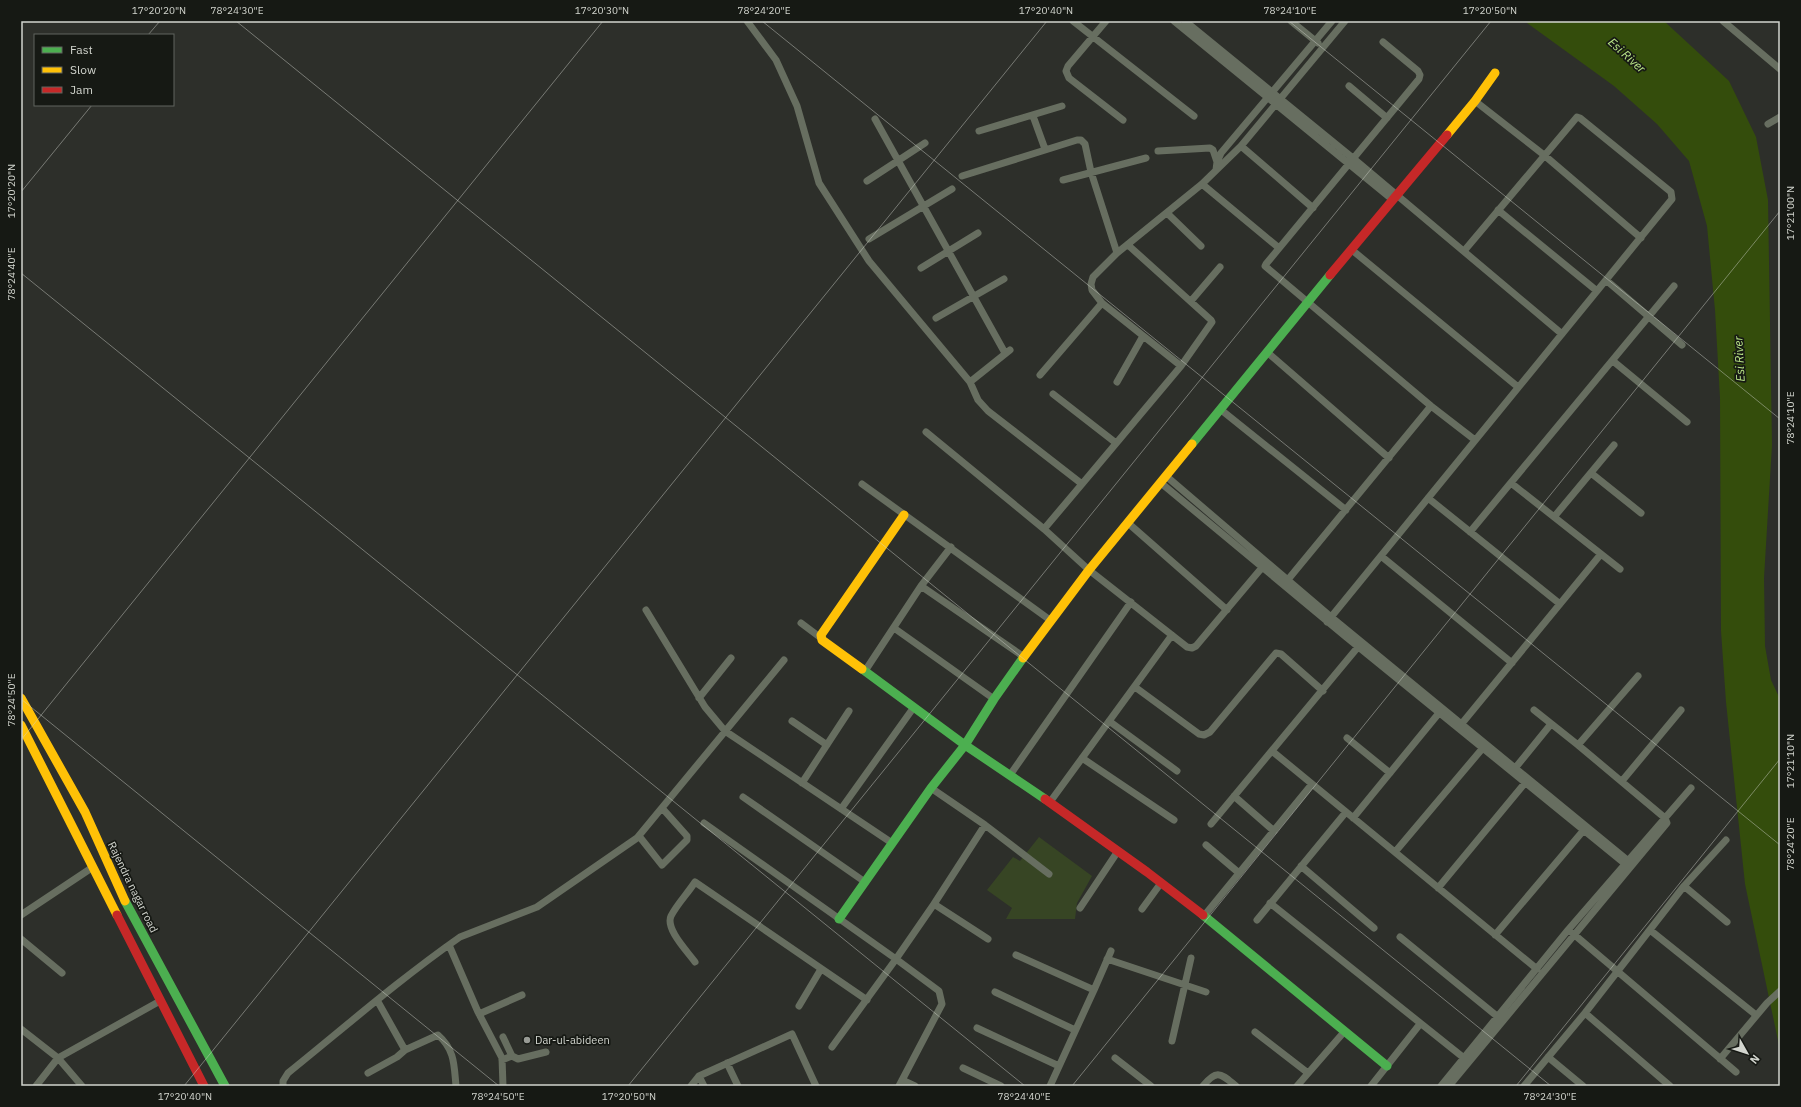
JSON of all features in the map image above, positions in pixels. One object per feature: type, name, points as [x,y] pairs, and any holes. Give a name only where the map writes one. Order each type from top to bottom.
[{"type":"street","points":[[747,21],[776,60],[798,106],[819,183],[869,261],[970,382],[978,400],[988,410],[1082,484]]},
{"type":"street","points":[[1073,21],[1194,116]]},
{"type":"street","points":[[1106,21],[1092,36],[1068,66],[1066,71],[1069,78],[1123,120]]},
{"type":"street","points":[[1174,21],[1354,159],[1395,198]]},
{"type":"street","points":[[1185,21],[1270,95]]},
{"type":"street","points":[[1292,21],[1323,47]]},
{"type":"street","points":[[1216,170],[1217,162],[1221,153],[1332,21]]},
{"type":"street","points":[[1181,366],[1102,303],[1092,290],[1091,284],[1093,277],[1117,253],[1202,184],[1241,146],[1345,21]]},
{"type":"street","points":[[1723,21],[1780,69]]},
{"type":"street","points":[[1382,42],[1418,71],[1420,75],[1419,79],[1266,264],[1267,269],[1308,301],[1431,406],[1475,440]]},
{"type":"street","points":[[839,919],[931,788],[965,745],[994,699],[1050,620],[1308,301],[1475,101],[1495,73]]},
{"type":"street","points":[[1349,86],[1387,118]]},
{"type":"street","points":[[1278,101],[1349,165],[1464,251],[1562,334]]},
{"type":"street","points":[[1475,101],[1544,156],[1641,238]]},
{"type":"street","points":[[979,131],[1033,116],[1062,106]]},
{"type":"street","points":[[1033,116],[1045,149]]},
{"type":"street","points":[[1768,124],[1780,117]]},
{"type":"street","points":[[1329,619],[1641,238],[1672,199],[1671,192],[1580,118],[1575,119],[1464,251]]},
{"type":"street","points":[[875,119],[923,207],[1007,352],[970,382]]},
{"type":"street","points":[[962,176],[1045,149],[1076,140],[1081,140],[1085,144],[1117,253]]},
{"type":"street","points":[[867,181],[925,144]]},
{"type":"street","points":[[1241,146],[1313,208]]},
{"type":"street","points":[[1158,151],[1210,148],[1213,150],[1217,162]]},
{"type":"street","points":[[1063,180],[1146,158]]},
{"type":"street","points":[[1202,184],[1279,248]]},
{"type":"street","points":[[869,238],[952,189]]},
{"type":"street","points":[[1498,210],[1597,291]]},
{"type":"street","points":[[1167,213],[1201,246]]},
{"type":"street","points":[[921,268],[978,233]]},
{"type":"street","points":[[1044,529],[1181,366],[1212,322],[1191,301],[1128,245]]},
{"type":"street","points":[[1352,250],[1518,388]]},
{"type":"street","points":[[1191,301],[1220,267]]},
{"type":"street","points":[[936,318],[1004,279]]},
{"type":"street","points":[[1606,280],[1682,345]]},
{"type":"street","points":[[1470,532],[1674,286]]},
{"type":"street","points":[[1040,375],[1102,303]]},
{"type":"street","points":[[1117,382],[1143,336]]},
{"type":"street","points":[[1267,352],[1389,458]]},
{"type":"street","points":[[1613,361],[1687,422]]},
{"type":"street","points":[[1053,394],[1116,443]]},
{"type":"street","points":[[1286,582],[1431,406]]},
{"type":"street","points":[[1220,410],[1346,510]]},
{"type":"street","points":[[926,432],[1044,529],[1089,570],[1187,647],[1192,648],[1196,646],[1265,565]]},
{"type":"street","points":[[1554,517],[1614,445]]},
{"type":"street","points":[[1591,473],[1641,513]]},
{"type":"street","points":[[1164,479],[1329,619],[1460,726],[1516,768],[1628,864]]},
{"type":"street","points":[[1511,483],[1620,569]]},
{"type":"street","points":[[862,484],[904,516],[951,547],[1050,620]]},
{"type":"street","points":[[1428,498],[1560,604]]},
{"type":"street","points":[[821,638],[904,516]]},
{"type":"street","points":[[1128,523],[1227,610]]},
{"type":"street","points":[[865,671],[921,586],[951,547]]},
{"type":"street","points":[[1460,726],[1601,554]]},
{"type":"street","points":[[1381,556],[1512,663]]},
{"type":"street","points":[[921,586],[1024,657]]},
{"type":"street","points":[[1010,775],[1131,602]]},
{"type":"street","points":[[646,610],[699,698],[709,713],[726,731],[892,843]]},
{"type":"street","points":[[1329,619],[1358,647],[1439,713],[1460,726],[1482,749],[1583,831],[1628,864]]},
{"type":"street","points":[[801,623],[965,745],[1050,802],[1161,883],[1204,916],[1387,1066]]},
{"type":"street","points":[[894,628],[994,699]]},
{"type":"street","points":[[1050,802],[1172,635]]},
{"type":"street","points":[[1211,824],[1358,647]]},
{"type":"street","points":[[1135,687],[1199,734],[1204,735],[1210,732],[1276,653],[1281,654],[1323,691]]},
{"type":"street","points":[[699,698],[731,658]]},
{"type":"street","points":[[283,1086],[283,1081],[288,1073],[410,972],[460,937],[537,907],[639,836],[647,832],[659,818],[662,808],[784,660]]},
{"type":"street","points":[[1578,745],[1638,676]]},
{"type":"street","name":"Rajendra nagar road","points":[[21,698],[82,806],[127,905],[225,1086]]},
{"type":"street","points":[[841,809],[914,706]]},
{"type":"street","points":[[1449,1086],[1571,932],[1628,864],[1667,823],[1665,818],[1622,781],[1534,710]]},
{"type":"street","points":[[1622,781],[1681,710]]},
{"type":"street","points":[[802,783],[849,711]]},
{"type":"street","points":[[1353,818],[1439,713]]},
{"type":"street","points":[[792,721],[827,745]]},
{"type":"street","points":[[1109,721],[1177,771]]},
{"type":"street","points":[[1516,768],[1551,724]]},
{"type":"street","points":[[21,725],[204,1086]]},
{"type":"street","points":[[1348,738],[1390,774]]},
{"type":"street","points":[[1395,852],[1482,749]]},
{"type":"street","points":[[1272,751],[1537,969]]},
{"type":"street","points":[[1082,758],[1174,820]]},
{"type":"street","points":[[1438,888],[1524,783]]},
{"type":"street","points":[[1204,916],[1312,784]]},
{"type":"street","points":[[931,788],[985,825],[1049,874]]},
{"type":"street","points":[[1665,818],[1691,788]]},
{"type":"street","points":[[1234,796],[1274,831]]},
{"type":"street","points":[[743,797],[865,882]]},
{"type":"street","points":[[639,836],[662,865],[687,840],[688,836],[662,808]]},
{"type":"street","points":[[1257,920],[1346,812]]},
{"type":"street","points":[[704,823],[939,991],[942,1004],[900,1083],[915,1086]]},
{"type":"street","points":[[832,1047],[867,1000],[934,904],[985,825]]},
{"type":"street","points":[[1495,935],[1583,831]]},
{"type":"street","points":[[1524,1086],[1585,1013],[1684,886],[1726,840]]},
{"type":"street","points":[[1206,845],[1239,873]]},
{"type":"street","points":[[1080,908],[1118,851]]},
{"type":"street","points":[[1301,866],[1374,928]]},
{"type":"street","points":[[22,911],[94,867]]},
{"type":"street","points":[[695,962],[673,932],[670,924],[671,917],[695,882],[867,1000]]},
{"type":"street","points":[[1142,909],[1161,883]]},
{"type":"street","points":[[1684,886],[1727,922]]},
{"type":"street","points":[[1270,903],[1464,1058]]},
{"type":"street","points":[[934,904],[988,939]]},
{"type":"street","points":[[1650,930],[1756,1015]]},
{"type":"street","points":[[1442,1086],[1537,969],[1571,932]]},
{"type":"street","points":[[1571,932],[1736,1072]]},
{"type":"street","points":[[1400,937],[1498,1017]]},
{"type":"street","points":[[21,938],[62,972]]},
{"type":"street","points":[[449,945],[479,1014],[502,1060],[503,1086]]},
{"type":"street","points":[[1050,1086],[1111,951]]},
{"type":"street","points":[[1016,955],[1094,990]]},
{"type":"street","points":[[1172,1041],[1191,958]]},
{"type":"street","points":[[1107,959],[1206,992]]},
{"type":"street","points":[[798,1006],[821,969]]},
{"type":"street","points":[[1720,1059],[1756,1015],[1780,991]]},
{"type":"street","points":[[995,992],[1075,1030]]},
{"type":"street","points":[[479,1014],[522,995]]},
{"type":"street","points":[[377,1000],[405,1050]]},
{"type":"street","points":[[36,1086],[58,1058],[160,1001]]},
{"type":"street","points":[[1585,1013],[1670,1086]]},
{"type":"street","points":[[1371,1086],[1420,1024]]},
{"type":"street","points":[[976,1028],[1059,1066]]},
{"type":"street","points":[[21,1029],[58,1058],[82,1086]]},
{"type":"street","points":[[1255,1032],[1308,1073]]},
{"type":"street","points":[[1297,1086],[1344,1032]]},
{"type":"street","points":[[691,1086],[699,1076],[792,1034],[816,1086]]},
{"type":"street","points":[[368,1073],[397,1057],[405,1050],[438,1035],[454,1056],[456,1086]]},
{"type":"street","points":[[503,1037],[512,1056],[518,1059],[546,1052]]},
{"type":"street","points":[[502,1060],[512,1056]]},
{"type":"street","points":[[1548,1057],[1583,1086]]},
{"type":"street","points":[[1115,1058],[1151,1086]]},
{"type":"street","points":[[727,1063],[738,1086]]},
{"type":"street","points":[[963,1068],[1001,1086]]},
{"type":"street","points":[[1203,1086],[1210,1077],[1216,1074],[1221,1074],[1236,1086]]},
{"type":"street","points":[[699,1076],[704,1086]]},
{"type":"shaded area","points":[[1039,837],[1092,876],[1077,903],[1075,919],[1006,919],[1012,908],[987,890],[1013,857],[1020,861]]},
{"type":"water","name":"Esi River","points":[[1529,21],[1664,21],[1729,81],[1756,137],[1768,200],[1772,445],[1764,578],[1765,646],[1771,680],[1780,699],[1780,1050],[1745,884],[1726,702],[1721,631],[1720,398],[1715,310],[1707,226],[1689,161],[1657,124],[1614,86],[1527,23]]},
{"type":"traffic: fast","points":[[1192,444],[1330,275]]},
{"type":"traffic: fast","points":[[839,919],[931,788],[965,745],[994,699],[1023,658]]},
{"type":"traffic: fast","points":[[862,669],[965,745],[1045,799]]},
{"type":"traffic: fast","points":[[125,901],[225,1086]]},
{"type":"traffic: fast","points":[[1203,915],[1387,1066]]},
{"type":"traffic: slow","points":[[1447,135],[1475,101],[1495,73]]},
{"type":"traffic: slow","points":[[1023,658],[1089,570],[1192,444]]},
{"type":"traffic: slow","points":[[862,669],[822,640],[821,635],[904,515]]},
{"type":"traffic: slow","points":[[21,698],[85,812],[125,901]]},
{"type":"traffic: slow","points":[[21,725],[117,915]]},
{"type":"traffic: jam","points":[[1330,275],[1447,135]]},
{"type":"traffic: jam","points":[[1045,799],[1147,872],[1203,915]]},
{"type":"traffic: jam","points":[[117,915],[204,1086]]},
{"type":"place","name":"Dar-ul-abideen","points":[[527,1040]]}]
